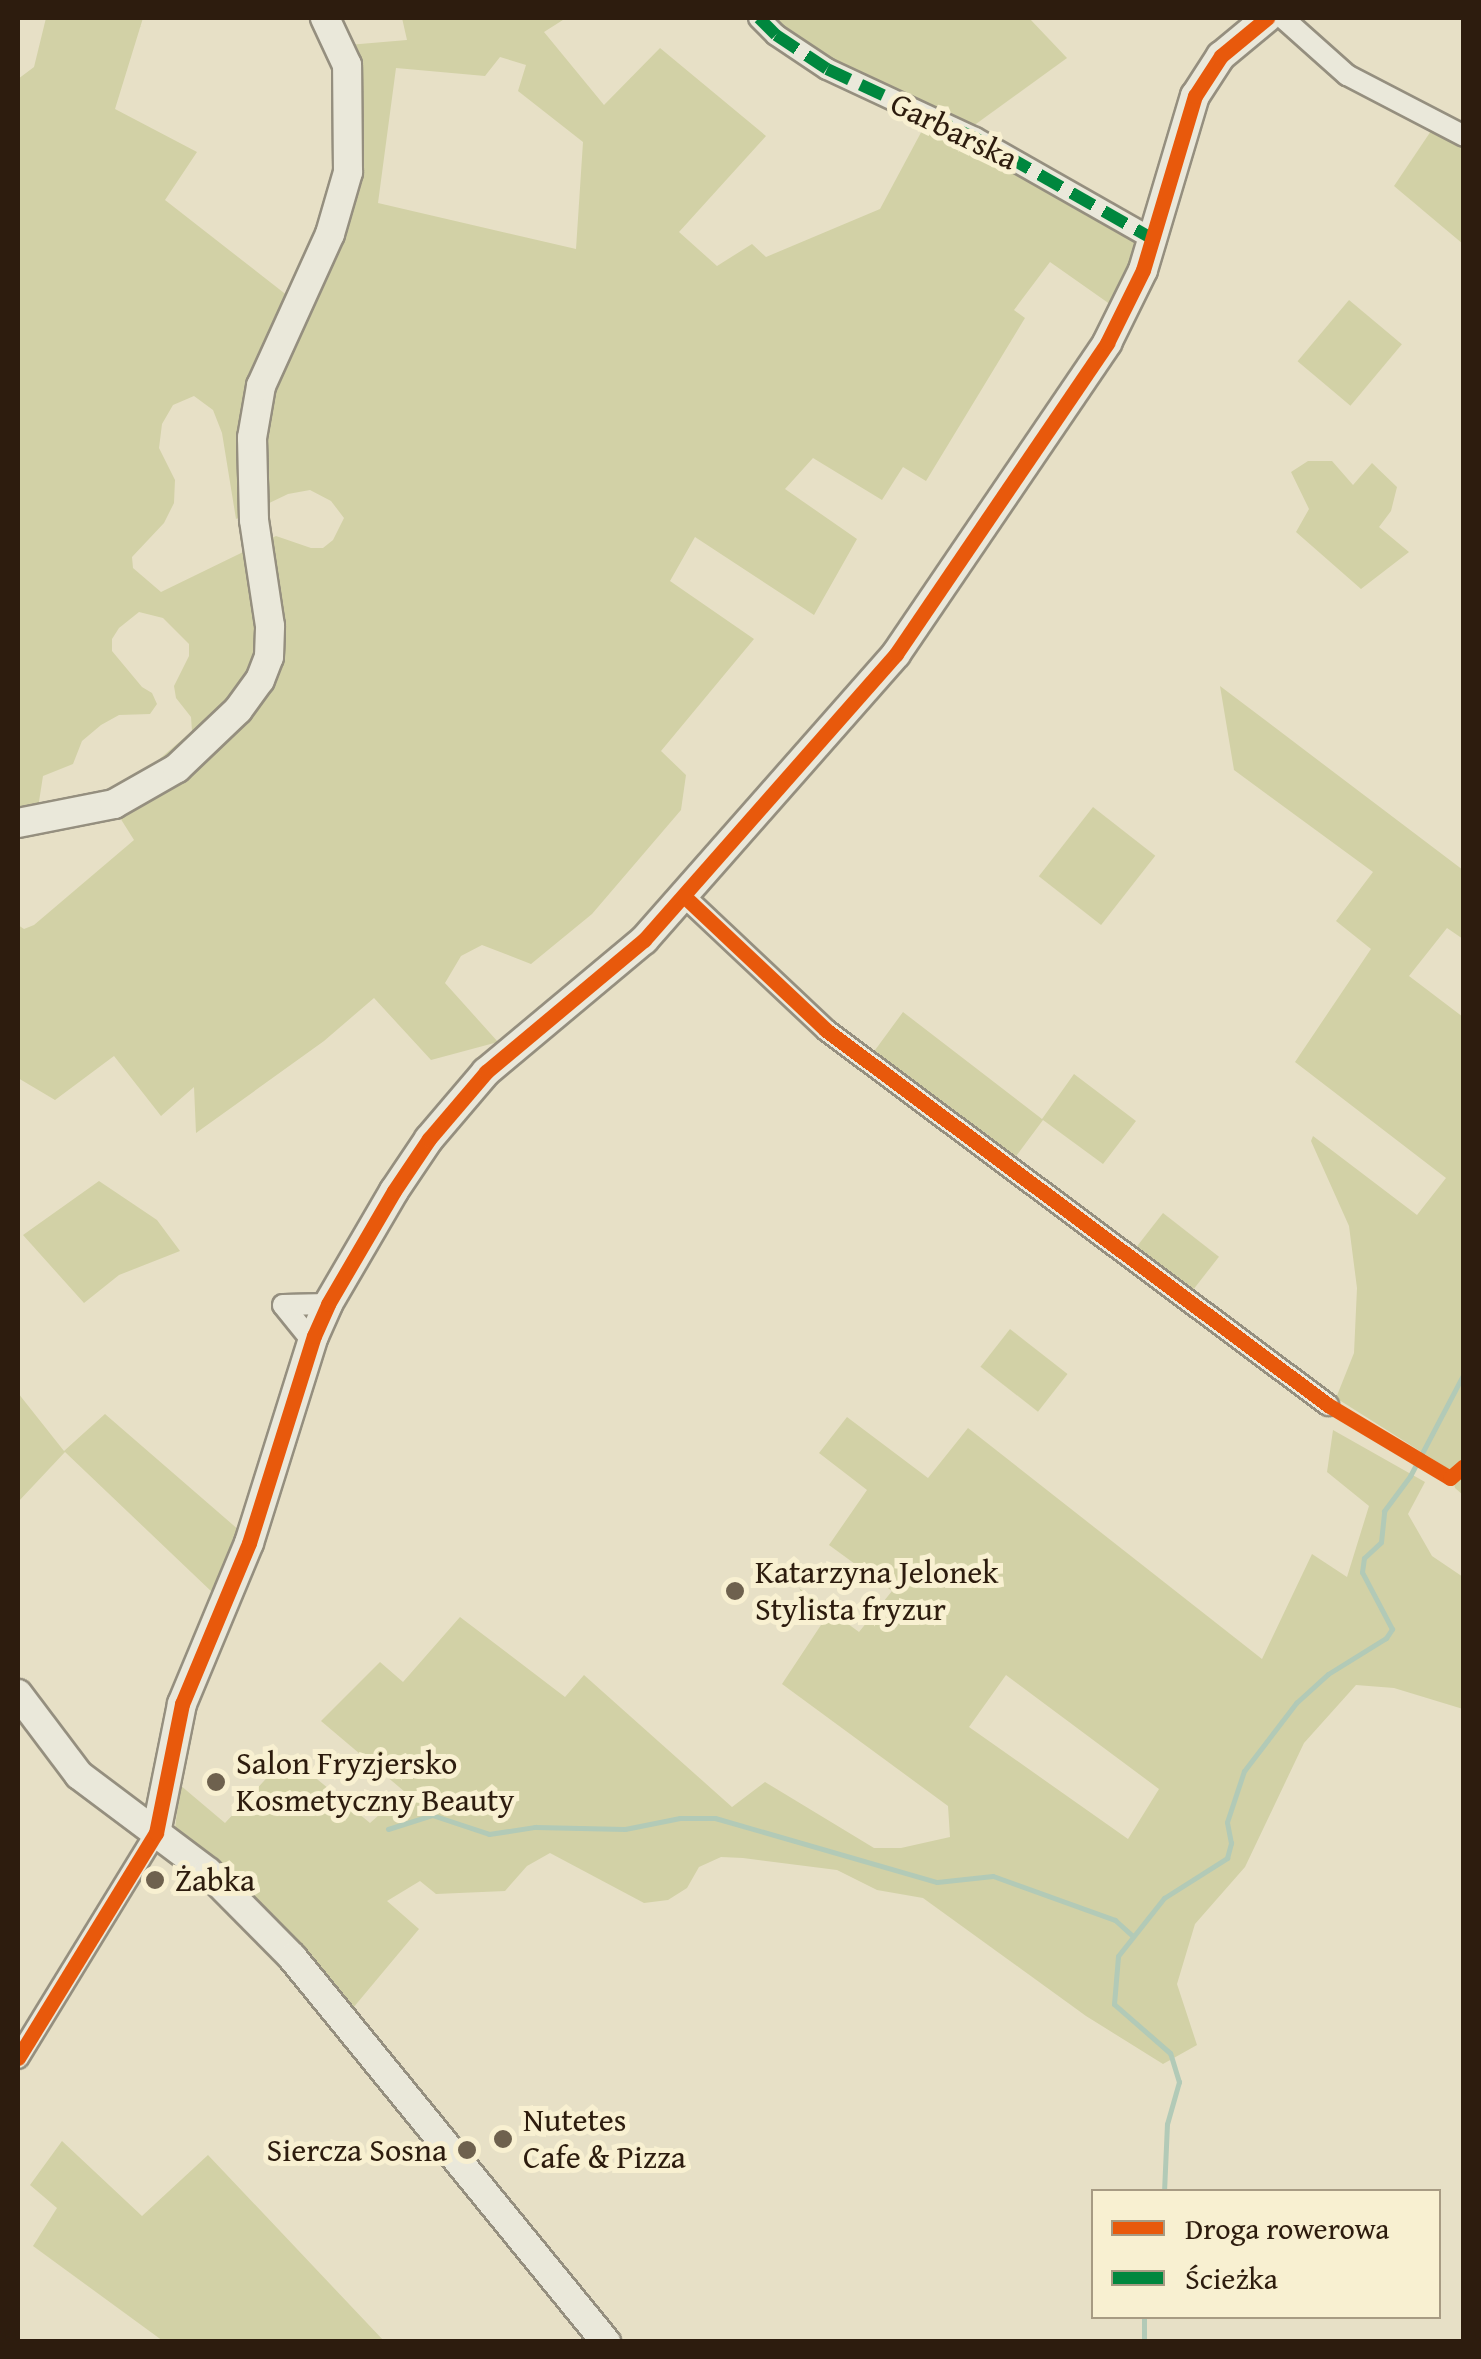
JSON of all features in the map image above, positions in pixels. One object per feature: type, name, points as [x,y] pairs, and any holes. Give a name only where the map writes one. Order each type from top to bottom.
[{"type":"street","points":[[18,823],[91,810],[136,794],[208,741],[238,710],[264,668],[270,626],[258,550],[252,438],[267,368],[324,250],[348,172],[347,65],[325,18]]},
{"type":"street","name":"Garbarska","points":[[760,18],[776,35],[826,69],[975,138],[1154,240]]},
{"type":"street","points":[[18,2058],[156,1833],[182,1704],[249,1542],[312,1341],[328,1304],[394,1191],[457,1104],[517,1042],[640,944],[686,898],[896,654],[1107,343],[1154,240],[1195,96],[1221,56],[1268,18]]},
{"type":"street","points":[[1283,18],[1347,75],[1464,136]]},
{"type":"street","points":[[686,898],[826,1030],[1328,1405]]},
{"type":"street","points":[[312,1341],[283,1304],[328,1304]]},
{"type":"street","points":[[18,1694],[79,1775],[241,1904],[333,2002],[606,2342]]},
{"type":"green space","points":[[46,18],[143,18],[115,109],[197,152],[165,200],[293,300],[354,194],[348,45],[407,40],[402,18],[566,18],[544,32],[604,105],[660,48],[766,136],[679,232],[717,266],[752,244],[766,257],[880,209],[925,125],[1005,162],[1139,241],[1114,307],[1050,262],[1014,310],[1025,318],[926,481],[903,467],[882,500],[813,458],[785,489],[857,539],[814,615],[695,537],[670,581],[754,639],[661,751],[686,775],[681,810],[592,914],[531,964],[482,945],[461,956],[445,983],[498,1042],[431,1060],[374,998],[324,1041],[196,1133],[194,1087],[161,1116],[114,1056],[55,1100],[18,1078],[18,925],[24,929],[34,925],[134,840],[117,813],[119,794],[192,731],[191,717],[176,698],[174,686],[189,656],[189,644],[163,618],[139,612],[119,628],[112,639],[112,651],[142,687],[152,693],[157,704],[150,714],[119,715],[101,725],[82,741],[73,764],[43,776],[38,808],[18,812],[18,79],[34,67]],"holes":[[[500,57],[526,65],[518,91],[583,142],[576,249],[378,203],[396,68],[485,76]],[[194,396],[213,410],[222,433],[236,519],[288,494],[310,490],[331,501],[344,518],[333,540],[323,548],[311,548],[276,536],[161,592],[133,568],[132,557],[164,523],[174,503],[175,480],[159,448],[162,424],[173,405]]]},
{"type":"green space","points":[[767,18],[1029,18],[1067,58],[969,129],[798,47]]},
{"type":"green space","points":[[1433,128],[1464,145],[1463,244],[1394,186]]},
{"type":"green space","points":[[1349,300],[1402,344],[1350,406],[1298,361]]},
{"type":"green space","points":[[1308,461],[1332,461],[1353,485],[1372,463],[1397,487],[1391,511],[1379,527],[1409,552],[1361,589],[1296,532],[1309,509],[1291,472]]},
{"type":"green space","points":[[1220,686],[1463,870],[1463,939],[1447,928],[1409,976],[1463,1017],[1463,1495],[1455,1488],[1450,1470],[1336,1398],[1354,1353],[1357,1288],[1349,1226],[1311,1141],[1313,1136],[1417,1215],[1446,1178],[1295,1062],[1371,949],[1336,921],[1373,872],[1234,770]]},
{"type":"green space","points":[[1093,807],[1155,856],[1101,925],[1039,876]]},
{"type":"green space","points":[[903,1012],[1042,1119],[1074,1074],[1136,1121],[1103,1164],[1043,1120],[1011,1163],[870,1057]]},
{"type":"green space","points":[[99,1181],[157,1220],[180,1251],[119,1275],[84,1303],[23,1235]]},
{"type":"green space","points":[[1163,1213],[1219,1257],[1187,1298],[1131,1254]]},
{"type":"green space","points":[[1010,1329],[1068,1374],[1038,1412],[980,1367]]},
{"type":"green space","points":[[18,1393],[64,1451],[105,1414],[240,1531],[213,1593],[65,1452],[18,1502]]},
{"type":"green space","points":[[847,1417],[928,1478],[968,1428],[1262,1659],[1312,1554],[1347,1577],[1369,1506],[1327,1472],[1333,1430],[1425,1482],[1408,1514],[1432,1556],[1463,1577],[1463,1709],[1394,1688],[1356,1685],[1304,1743],[1245,1867],[1195,1924],[1177,1984],[1197,2045],[1163,2064],[1086,2016],[923,1898],[877,1890],[837,1870],[721,1857],[699,1867],[687,1888],[668,1900],[644,1903],[550,1853],[527,1866],[505,1891],[436,1894],[420,1881],[387,1901],[419,1929],[353,2008],[263,1907],[175,1829],[180,1785],[225,1823],[288,1755],[370,1823],[405,1792],[321,1721],[380,1662],[403,1682],[460,1617],[565,1697],[584,1675],[732,1807],[765,1782],[874,1848],[901,1848],[950,1837],[948,1806],[782,1684],[821,1625],[799,1588],[859,1632],[892,1591],[829,1545],[867,1490],[819,1453]],"holes":[[[1006,1675],[1159,1789],[1128,1839],[969,1727]]]},
{"type":"green space","points":[[62,2141],[142,2216],[208,2155],[384,2341],[163,2341],[33,2246],[57,2208],[30,2185]]},
{"type":"waterway","points":[[1164,2189],[1167,2124],[1179,2082],[1170,2053],[1114,2004],[1118,1956],[1164,1898],[1227,1858],[1231,1843],[1227,1822],[1244,1771],[1296,1703],[1328,1674],[1386,1638],[1392,1629],[1362,1572],[1364,1558],[1381,1542],[1384,1511],[1410,1476],[1464,1373]]},
{"type":"waterway","points":[[388,1829],[432,1815],[489,1834],[535,1827],[625,1829],[680,1818],[715,1818],[937,1882],[993,1876],[1115,1920],[1133,1936]]},
{"type":"waterway","points":[[1144,2319],[1144,2342]]},
{"type":"marked path","points":[[759,18],[776,35],[827,69],[975,138],[1153,239]]},
{"type":"cycle path","points":[[18,2058],[156,1833],[182,1704],[249,1543],[314,1336],[328,1304],[394,1191],[429,1139],[486,1072],[644,940],[896,654],[1107,343],[1143,270],[1195,96],[1221,56],[1267,18]]},
{"type":"cycle path","points":[[686,898],[826,1030],[1328,1405],[1450,1478],[1464,1466]]},
{"type":"place","name":"Katarzyna Jelonek Stylista fryzur","points":[[735,1591]]},
{"type":"place","name":"Salon Fryzjersko Kosmetyczny Beauty","points":[[216,1782]]},
{"type":"place","name":"Żabka","points":[[155,1880]]},
{"type":"place","name":"Nutetes Cafe & Pizza","points":[[503,2139]]},
{"type":"place","name":"Siercza Sosna","points":[[467,2150]]}]
